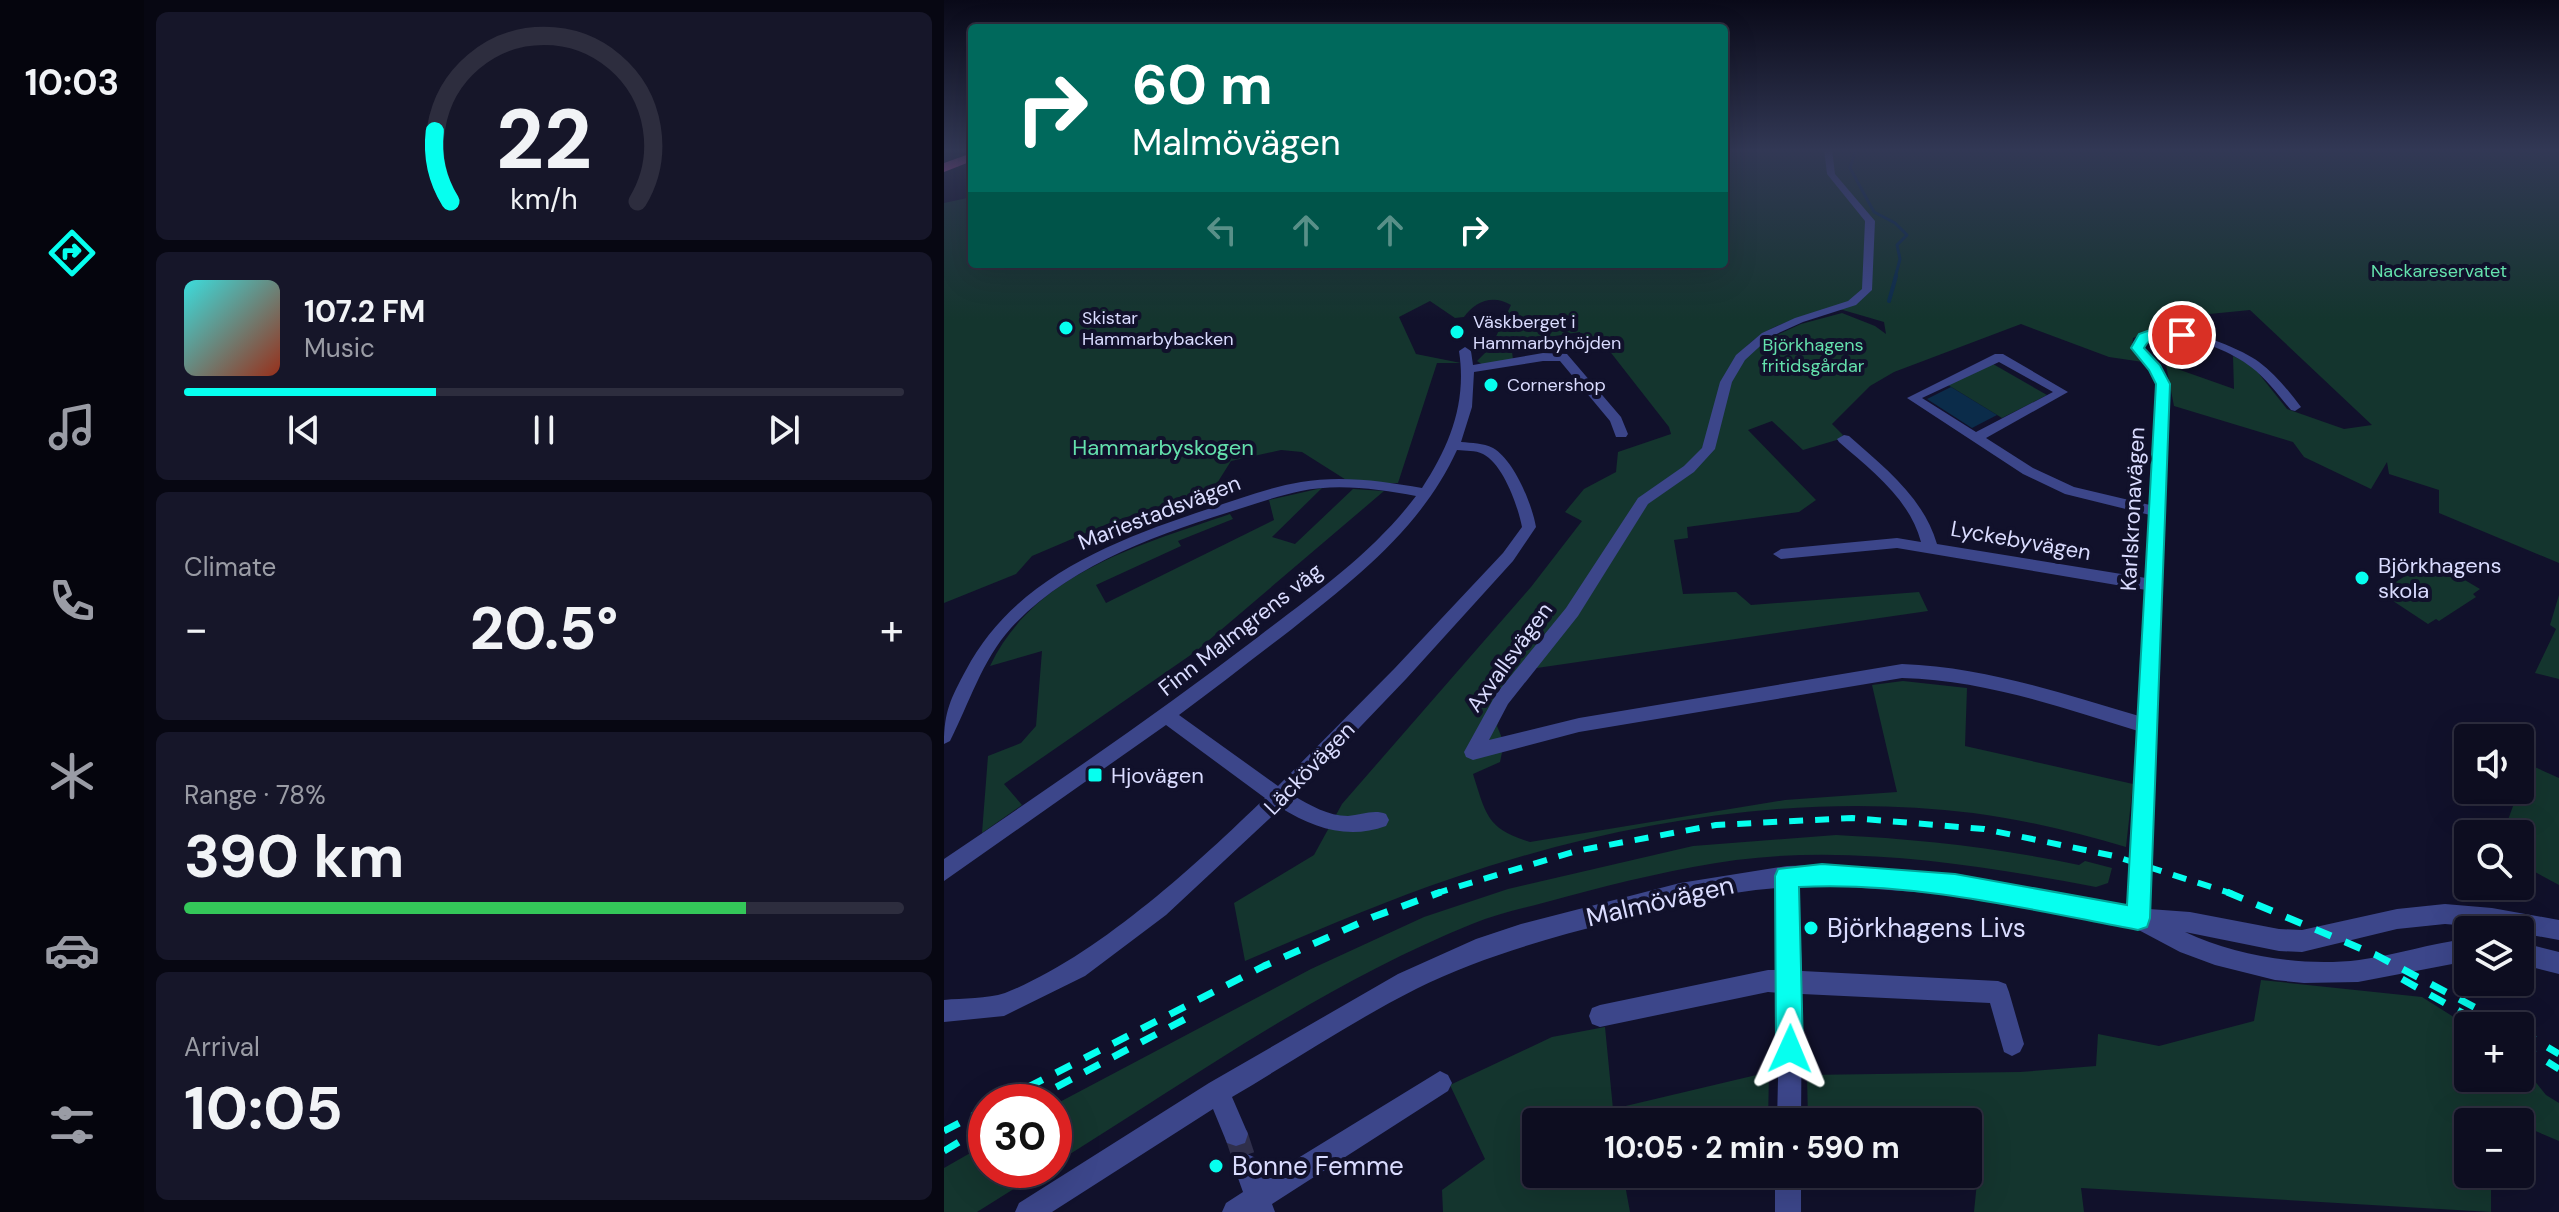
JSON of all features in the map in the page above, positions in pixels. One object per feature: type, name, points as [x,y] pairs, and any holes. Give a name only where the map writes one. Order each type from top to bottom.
[{"type":"street","name":"Axvallsvägen","points":[[1857,206],[1870,221],[1867,290],[1852,303],[1799,320],[1766,335],[1740,358],[1726,382],[1708,449],[1689,469],[1643,501],[1572,612],[1502,699],[1473,752],[1579,725],[1902,671],[1923,671],[1990,682],[2146,726]]},
{"type":"street","name":"Karlskronavägen","points":[[2138,918],[2163,384],[2155,368],[2137,348],[2143,337],[2153,333],[2182,335],[2244,357],[2257,366],[2295,407]]},
{"type":"street","name":"Finn Malmgrens väg","points":[[944,871],[1168,717],[1321,597],[1397,530],[1426,493],[1454,446],[1466,406],[1468,369],[1465,351]]},
{"type":"street","points":[[1468,369],[1543,357],[1563,357],[1616,420],[1621,434]]},
{"type":"street","points":[[1976,438],[2062,392],[1999,357],[1913,398],[1976,438],[2028,471],[2070,491],[2158,512]]},
{"type":"street","name":"Lyckebyvägen","points":[[1844,439],[1910,502],[1922,519],[1930,546]]},
{"type":"street","name":"Läckövägen","points":[[944,1011],[956,1014],[1035,993],[1144,919],[1211,865],[1282,797],[1508,557],[1529,527],[1525,505],[1498,459],[1489,450],[1454,446]]},
{"type":"street","name":"Mariestadsvägen","points":[[944,736],[987,647],[1005,623],[1032,598],[1086,564],[1164,532],[1301,486],[1347,485],[1426,493]]},
{"type":"street","name":"Lyckebyvägen","points":[[1781,554],[1897,543],[1930,546],[2152,585]]},
{"type":"street","points":[[1168,717],[1282,797],[1329,822],[1350,825],[1379,820]]},
{"type":"street","name":"Malmövägen","points":[[1028,1212],[1218,1092],[1348,1013],[1406,982],[1476,950],[1521,935],[1680,893],[1787,876],[1822,875],[1955,885],[2290,941],[2302,941],[2397,919],[2445,914],[2492,918],[2559,930]]},
{"type":"street","points":[[1787,876],[1791,982],[1789,1108]]},
{"type":"street","name":"Malmövägen","points":[[2138,918],[2167,938],[2231,960],[2300,971],[2340,974],[2454,953]]},
{"type":"street","points":[[2534,957],[2559,963]]},
{"type":"street","points":[[1600,1016],[1768,981],[1998,992],[2012,1044]]},
{"type":"street","points":[[1235,1212],[1260,1204],[1440,1083]]},
{"type":"street","points":[[1218,1092],[1236,1134]]},
{"type":"street","points":[[1247,1167],[1260,1204]]},
{"type":"street","points":[[1788,1188],[1788,1212]]},
{"type":"green space","points":[[944,206],[968,206],[968,268],[1728,268],[1728,206],[2559,206],[2559,563],[2439,513],[2439,490],[2389,474],[2387,462],[2371,489],[2304,457],[2293,442],[2174,406],[2166,365],[2234,389],[2233,356],[2252,365],[2287,409],[2344,429],[2372,425],[2250,310],[2189,316],[2205,338],[2169,331],[2151,332],[2133,338],[2132,347],[2143,362],[2109,357],[2021,324],[1894,372],[1870,386],[1832,424],[1843,435],[1840,439],[1803,450],[1772,421],[1748,430],[1816,500],[1799,512],[1687,527],[1688,538],[1674,540],[1683,594],[1736,592],[1751,605],[1919,592],[1928,611],[1530,669],[1504,704],[1497,726],[1504,743],[1500,762],[1473,774],[1485,810],[1496,826],[1530,842],[1785,800],[1897,792],[1872,685],[1903,681],[1967,688],[1965,746],[2133,784],[2126,847],[2012,819],[1908,807],[1775,809],[1709,816],[1579,841],[1515,858],[1400,897],[1245,961],[1234,903],[1314,855],[1342,804],[1531,587],[1582,521],[1565,512],[1584,489],[1616,472],[1618,452],[1671,434],[1669,427],[1608,349],[1588,353],[1580,332],[1511,343],[1513,360],[1483,365],[1477,361],[1491,347],[1511,305],[1498,300],[1479,303],[1464,317],[1455,318],[1430,301],[1399,317],[1416,354],[1461,363],[1437,363],[1398,483],[1351,483],[1302,452],[1281,450],[1231,461],[1214,488],[1112,522],[1032,556],[1016,574],[944,603]],"holes":[[[1836,308],[1884,322],[1886,334],[1875,326],[1842,313],[1801,324],[1764,341],[1727,372],[1749,344],[1761,335],[1787,322]]]},
{"type":"green space","points":[[1993,364],[2047,395],[2002,418],[1948,385]]},
{"type":"green space","points":[[1322,488],[1272,537],[1295,544],[1353,489],[1384,491],[1195,652],[1004,784],[1022,805],[982,833],[988,756],[1021,743],[1036,726],[1042,651],[990,666],[1009,634],[1033,607],[1062,585],[1126,551],[1230,514],[1233,519],[1178,541],[1181,546],[1096,585],[1106,603],[1274,520],[1269,500]]},
{"type":"green space","points":[[2436,563],[2480,589],[2473,594],[2476,597],[2439,621],[2436,619],[2428,624],[2384,595],[2392,591],[2388,587],[2424,564],[2429,567]]},
{"type":"green space","points":[[2559,595],[2559,679],[2535,673],[2556,629],[2550,625]]},
{"type":"green space","points":[[2534,767],[2559,778],[2559,885],[2534,872],[2534,820],[2508,820],[2514,804],[2534,804]]},
{"type":"green space","points":[[1836,835],[1958,845],[2079,865],[2085,861],[2112,868],[2108,883],[2096,887],[2007,871],[1916,860],[1871,856],[1781,856],[1671,871],[1506,913],[1417,948],[1310,1004],[1072,1153],[1072,1095],[1311,969],[1424,917],[1508,889],[1693,846]]},
{"type":"green space","points":[[2261,980],[2422,997],[2454,1017],[2454,1092],[2534,1092],[2534,1080],[2546,1095],[2559,1103],[2559,1141],[2534,1130],[2534,1108],[2454,1108],[2454,1188],[2491,1188],[2491,1212],[2081,1188],[2084,1212],[1974,1212],[1976,1188],[1982,1188],[1982,1108],[1808,1108],[1807,1075],[2020,1072],[2096,1066],[2098,1034],[2159,1046],[2254,1021]]},
{"type":"green space","points":[[1605,1027],[1613,1108],[1522,1108],[1522,1188],[1626,1188],[1630,1212],[1443,1212],[1442,1190],[1485,1159],[1450,1085],[1552,1037]]},
{"type":"green space","points":[[1769,1072],[1768,1108],[1617,1108]]},
{"type":"green space","points":[[968,1154],[968,1188],[1015,1188],[977,1212],[944,1212],[944,1168]]},
{"type":"water","points":[[1951,387],[1997,415],[1972,428],[1927,399]]},
{"type":"waterway","points":[[1870,206],[1874,212],[1895,223],[1907,235],[1897,245],[1900,259],[1895,278]]},
{"type":"waterway","points":[[1889,301],[1896,276]]},
{"type":"tunnel","points":[[1236,1134],[1247,1167]]},
{"type":"railway","points":[[1434,894],[1576,851],[1716,825],[1852,818],[1984,829],[2114,856],[2228,892]]},
{"type":"railway","points":[[1034,1084],[1264,966],[1373,917],[1441,892]]},
{"type":"railway","points":[[2228,892],[2233,894]]},
{"type":"railway","points":[[2228,892],[2376,955],[2484,1012]]},
{"type":"railway","points":[[2402,979],[2461,1012]]},
{"type":"railway","points":[[1062,1084],[1187,1018]]},
{"type":"railway","points":[[2534,1039],[2559,1054]]},
{"type":"railway","points":[[2534,1054],[2559,1069]]},
{"type":"railway","points":[[944,1131],[968,1118]]},
{"type":"railway","points":[[944,1151],[968,1137]]},
{"type":"place","name":"Skistar Hammarbybacken","points":[[1066,328]]},
{"type":"place","name":"Väskberget i Hammarbyhöjden","points":[[1457,332]]},
{"type":"place","name":"Cornershop","points":[[1491,385]]},
{"type":"place","name":"Björkhagens skola","points":[[2362,578]]},
{"type":"place","name":"Hjovägen","points":[[1095,775]]},
{"type":"place","name":"Björkhagens Livs","points":[[1811,928]]},
{"type":"place","name":"Bonne Femme","points":[[1216,1166]]},
{"type":"route","points":[[1790,1049],[1787,876],[1822,875],[1955,885],[2138,918],[2163,384],[2158,372],[2137,348],[2143,337],[2153,333],[2182,335]]},
{"type":"park label","name":"Nackareservatet","points":[[2439,271]]},
{"type":"park label","name":"Björkhagens fritidsgårdar","points":[[1813,355]]},
{"type":"park label","name":"Hammarbyskogen","points":[[1163,447]]}]
